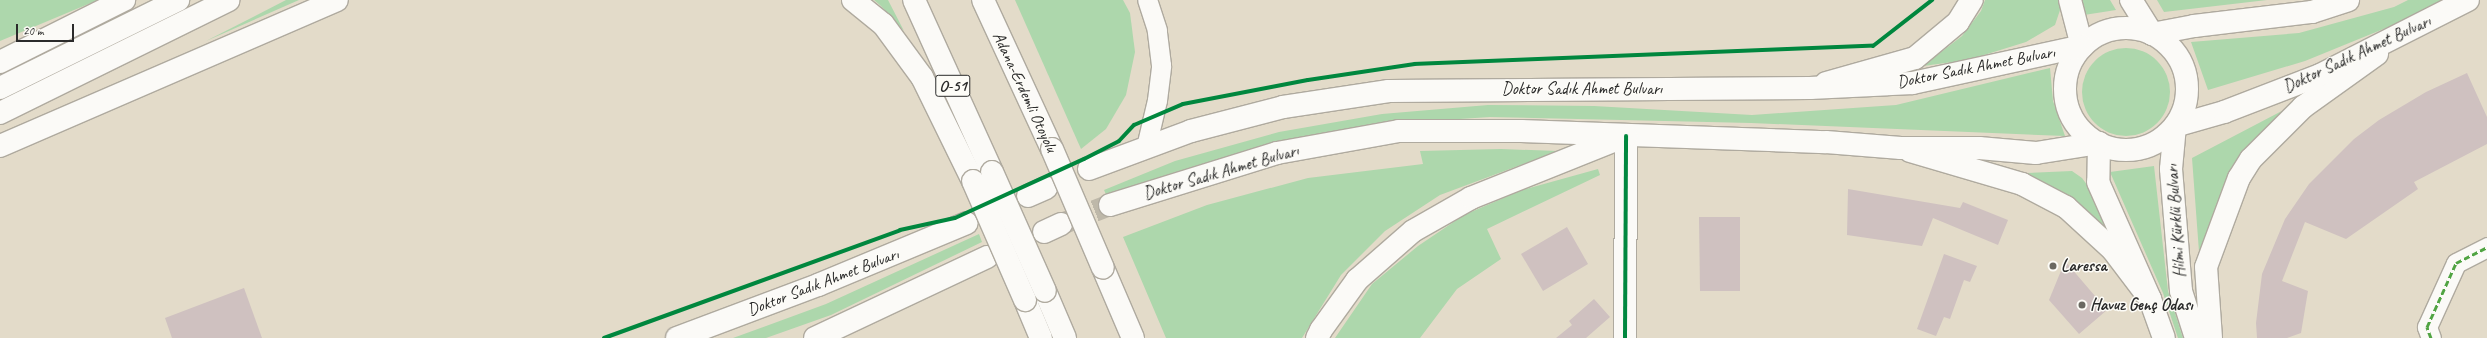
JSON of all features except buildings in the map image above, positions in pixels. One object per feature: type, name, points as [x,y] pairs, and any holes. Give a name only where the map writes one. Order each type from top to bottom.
[{"type":"main road","points":[[0,62],[124,0]]},
{"type":"main road","points":[[0,88],[178,0]]},
{"type":"main road","points":[[0,112],[229,0]]},
{"type":"main road","points":[[0,146],[337,0]]},
{"type":"main road","points":[[853,0],[883,24],[922,78],[983,177],[1025,300],[1041,338]]},
{"type":"main road","name":"O-51","points":[[914,0],[983,177],[1045,291],[1065,338]]},
{"type":"main road","name":"Adana-Erdemli Otoyolu","points":[[983,0],[1052,149],[1133,338]]},
{"type":"main road","points":[[1810,88],[1915,58],[1958,22],[1972,0]]},
{"type":"main road","points":[[2070,0],[2082,46]]},
{"type":"main road","points":[[2131,0],[2152,34]]},
{"type":"main road","points":[[2152,34],[2194,26],[2312,12],[2348,0]]},
{"type":"main road","name":"Doktor Sadık Ahmet Bulvarı","points":[[2175,126],[2224,112],[2320,75],[2468,0]]},
{"type":"main road","points":[[2211,338],[2206,267],[2239,178],[2251,159],[2303,107],[2364,62],[2434,18]]},
{"type":"main road","points":[[2119,28],[2140,29],[2152,34],[2159,37],[2175,51],[2184,70],[2187,96],[2184,108],[2175,126],[2161,140],[2143,148],[2124,150],[2098,143],[2087,137],[2074,122],[2067,104],[2065,83],[2070,63],[2082,46],[2099,34],[2119,28]]},
{"type":"main road","name":"Doktor Sadık Ahmet Bulvarı","points":[[1089,169],[1191,131],[1283,107],[1389,91],[1810,88],[1913,83],[2082,46]]},
{"type":"main road","name":"Hilmi Kürklü Bulvarı","points":[[2175,126],[2171,169],[2181,291],[2196,338]]},
{"type":"main road","name":"Doktor Sadık Ahmet Bulvarı","points":[[1110,205],[1277,153],[1399,131],[1521,131],[1626,136],[1826,142],[1901,148],[1979,148],[2036,153],[2098,143]]},
{"type":"main road","points":[[1317,338],[1321,330],[1357,280],[1413,231],[1470,198],[1626,136],[1624,338]]},
{"type":"main road","points":[[2098,143],[2098,182],[2150,299],[2164,338]]},
{"type":"main road","points":[[1901,148],[2022,184],[2066,207],[2113,250],[2150,299]]},
{"type":"main road","name":"Doktor Sadık Ahmet Bulvarı","points":[[677,338],[818,285],[967,223]]},
{"type":"main road","points":[[815,338],[987,257]]},
{"type":"street","points":[[1146,147],[1157,100],[1161,65],[1157,30],[1147,0]]},
{"type":"street","points":[[2431,338],[2427,327],[2456,264],[2487,247]]},
{"type":"green space","points":[[0,0],[98,0],[0,41]]},
{"type":"green space","points":[[286,0],[299,0],[206,41]]},
{"type":"green space","points":[[874,0],[888,0],[904,31],[881,6]]},
{"type":"green space","points":[[1015,0],[1123,0],[1130,13],[1135,52],[1126,95],[1106,129],[1081,149]]},
{"type":"green space","points":[[1985,0],[2061,0],[2062,4],[2055,25],[2026,42],[1968,60],[1923,66],[1962,36],[1981,11]]},
{"type":"green space","points":[[2081,0],[2110,0],[2116,10],[2084,15]]},
{"type":"green space","points":[[2157,0],[2267,0],[2164,12]]},
{"type":"green space","points":[[2408,0],[2448,0],[2430,10],[2305,61],[2208,90],[2191,42],[2299,33],[2394,7]]},
{"type":"green space","points":[[2126,48],[2143,52],[2157,61],[2166,75],[2170,92],[2166,109],[2157,123],[2143,132],[2126,136],[2109,132],[2095,123],[2086,109],[2082,92],[2086,75],[2095,61],[2109,52]]},
{"type":"green space","points":[[2050,68],[2053,101],[2065,136],[1751,123],[1490,117],[1384,124],[1109,201],[1104,190],[1175,161],[1279,132],[1382,114],[1488,105],[1594,106],[1752,115],[1896,105]]},
{"type":"green space","points":[[2299,102],[2258,140],[2200,265],[2192,158]]},
{"type":"green space","points":[[1501,149],[1558,151],[1440,195],[1385,231],[1341,275],[1302,338],[1166,338],[1123,237],[1207,205],[1308,178],[1423,164],[1420,151]]},
{"type":"green space","points":[[2154,166],[2168,291],[2183,338],[2178,338],[2163,293],[2110,172]]},
{"type":"green space","points":[[1598,169],[1600,175],[1487,229],[1501,259],[1457,289],[1420,338],[1335,338],[1372,284],[1418,246],[1464,215],[1522,190]]},
{"type":"green space","points":[[2072,171],[2082,178],[2099,201],[2112,237],[2072,197],[2027,173]]},
{"type":"green space","points":[[979,234],[982,242],[831,315],[766,338],[733,338],[826,304]]},
{"type":"tunnel","points":[[1064,223],[1110,205]]},
{"type":"marked path","points":[[2431,338],[2427,327],[2456,263],[2487,247]]},
{"type":"cycle path","points":[[604,338],[900,230],[955,218],[1084,159],[1119,141],[1134,125],[1183,104],[1308,80],[1415,64],[1873,46],[1932,0]]},
{"type":"cycle path","points":[[1625,338],[1626,136]]},
{"type":"place","name":"Laressa","points":[[2053,266]]},
{"type":"place","name":"Havuz Genç Odası","points":[[2082,305]]}]
